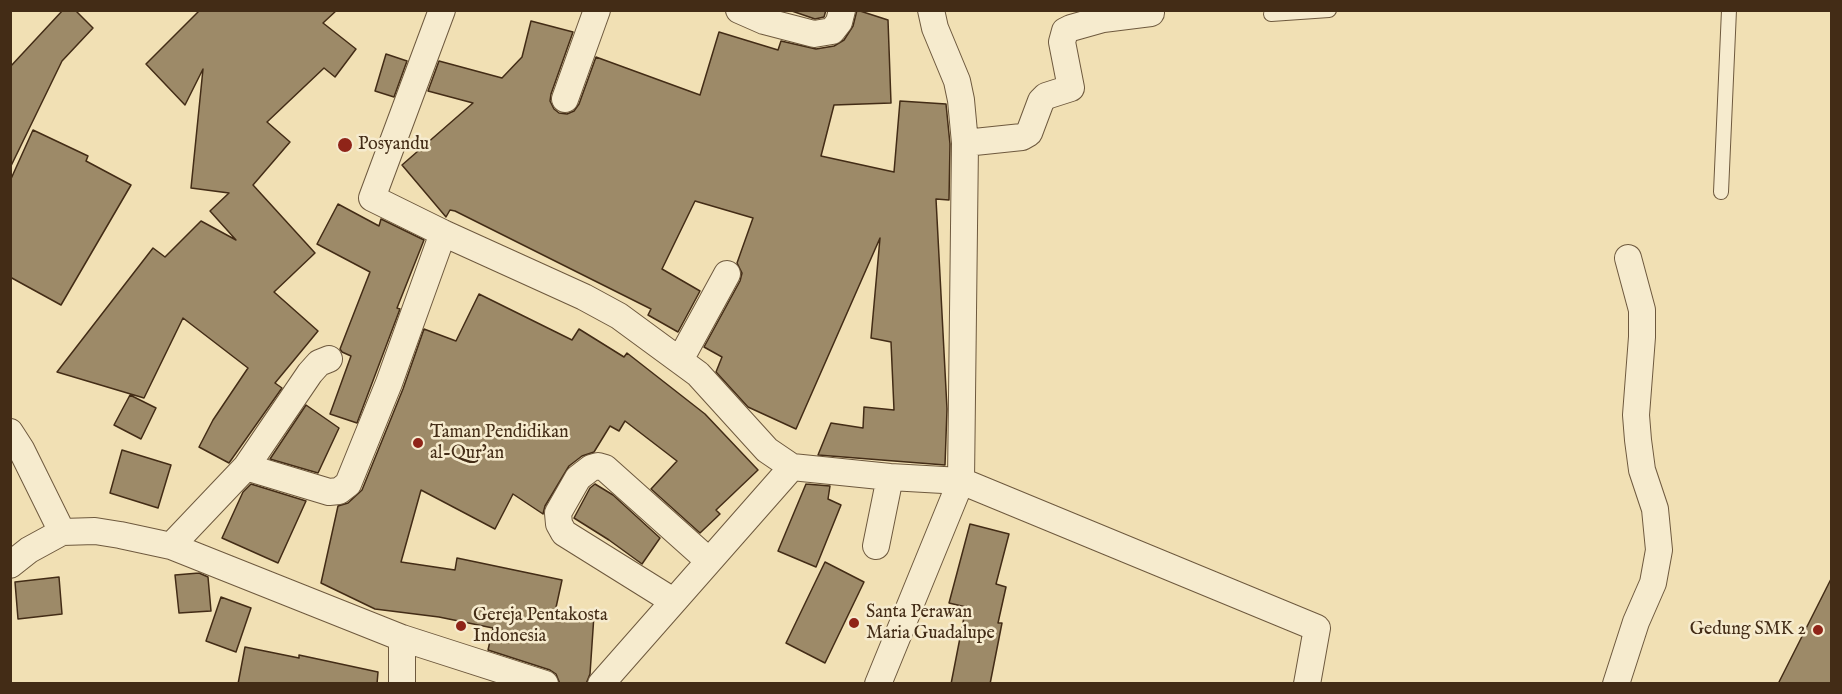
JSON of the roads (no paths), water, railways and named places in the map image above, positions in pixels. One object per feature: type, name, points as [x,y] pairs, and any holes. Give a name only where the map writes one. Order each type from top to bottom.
[{"type":"street","points":[[442,10],[372,198],[584,297],[619,316],[698,374],[767,450],[792,467],[890,477],[961,481],[1317,628],[1307,684]]},
{"type":"street","points":[[566,99],[597,10]]},
{"type":"street","points":[[739,10],[764,21],[814,34],[832,31],[839,22],[842,10]]},
{"type":"street","points":[[878,684],[961,481],[965,143],[957,81],[935,28],[931,10]]},
{"type":"street","points":[[965,143],[1022,137],[1029,134],[1041,101],[1046,96],[1071,88],[1062,42],[1065,31],[1103,19],[1151,14]]},
{"type":"street","points":[[246,467],[329,492],[339,491],[348,484],[389,383],[443,233]]},
{"type":"street","points":[[1616,684],[1636,622],[1653,583],[1659,550],[1655,509],[1642,470],[1638,440],[1636,415],[1642,310],[1628,258]]},
{"type":"street","points":[[680,360],[727,274]]},
{"type":"street","points":[[171,546],[246,467],[310,373],[319,363],[329,359]]},
{"type":"street","points":[[10,432],[21,449],[62,532]]},
{"type":"street","points":[[673,601],[564,533],[559,524],[558,513],[578,478],[591,468],[598,466],[605,468],[709,561]]},
{"type":"street","points":[[601,684],[792,467]]},
{"type":"street","points":[[876,546],[890,477]]},
{"type":"street","points":[[10,565],[29,550],[62,532],[95,531],[171,546],[402,638],[545,684]]},
{"type":"street","points":[[402,638],[402,684]]},
{"type":"lane","points":[[1272,14],[1329,10]]},
{"type":"lane","points":[[1721,192],[1729,10]]},
{"type":"place","name":"Posyandu","points":[[345,145]]},
{"type":"place","name":"Taman Pendidikan al-Qur’an","points":[[418,443]]},
{"type":"place","name":"Santa Perawan Maria Guadalupe","points":[[854,623]]},
{"type":"place","name":"Gereja Pentakosta Indonesia","points":[[461,626]]},
{"type":"place","name":"Gedung SMK 2","points":[[1818,630]]}]
